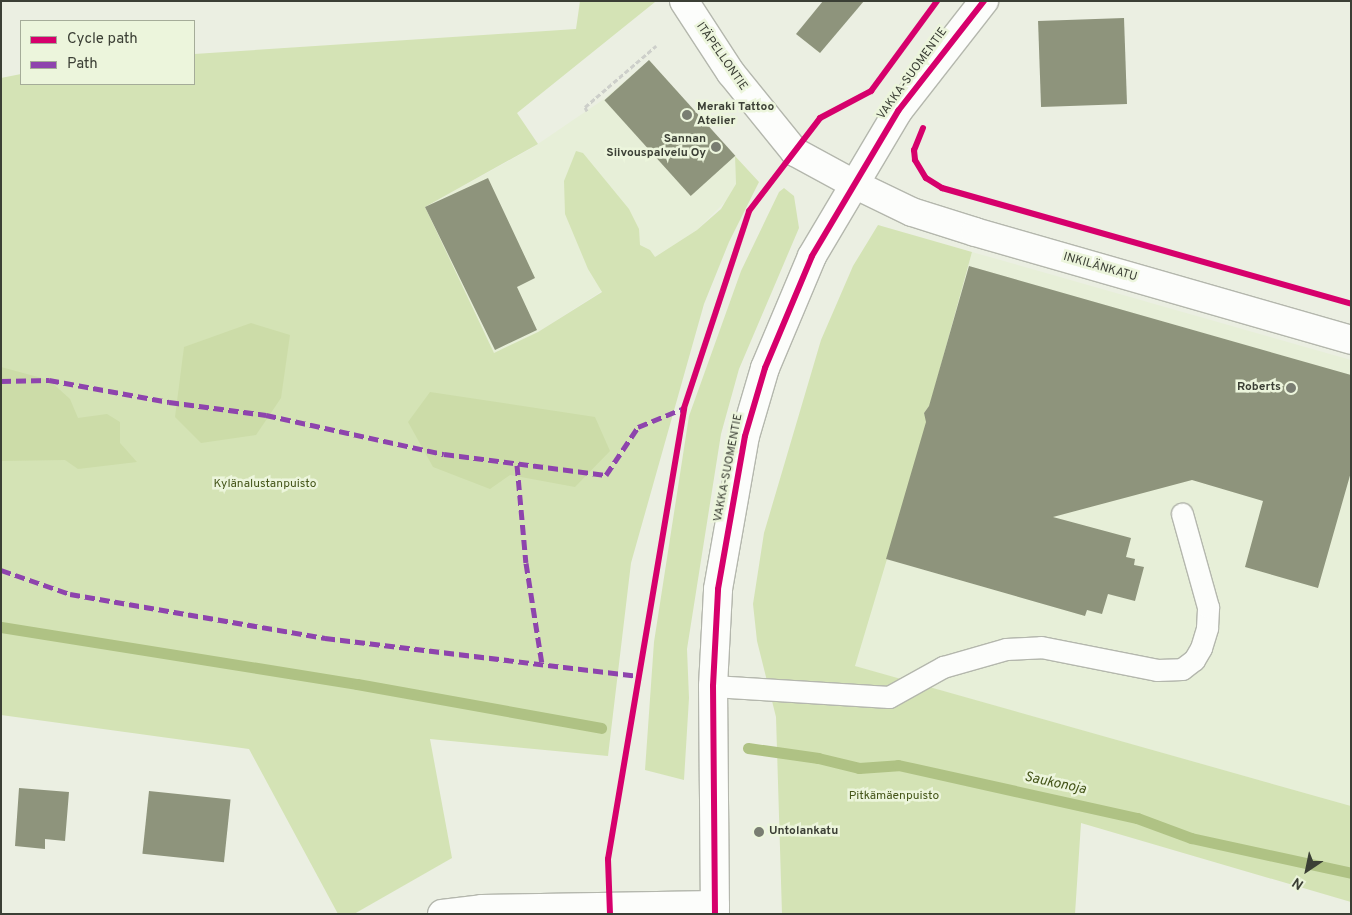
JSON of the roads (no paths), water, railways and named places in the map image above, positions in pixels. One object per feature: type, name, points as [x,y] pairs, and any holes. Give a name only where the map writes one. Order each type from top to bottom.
[{"type":"street","name":"ITÄPELLONTIE","points":[[684,1],[732,73],[795,152],[854,184]]},
{"type":"street","name":"VAKKA-SUOMENTIE","points":[[715,909],[714,686],[718,589],[745,436],[766,368],[812,256],[898,111],[984,1]]},
{"type":"street","name":"INKILÄNKATU","points":[[854,184],[912,212],[974,232],[1351,340]]},
{"type":"street","points":[[442,914],[482,909],[715,909]]},
{"type":"lane","points":[[714,686],[889,697],[943,667],[1006,649],[1041,647],[1157,670],[1182,668],[1194,660],[1201,648],[1207,628],[1208,607],[1182,514]]},
{"type":"waterway","points":[[1,627],[357,684],[601,728]]},
{"type":"waterway","name":"Saukonoja","points":[[748,748],[818,758],[859,768],[898,765],[1137,818],[1191,838],[1351,873]]},
{"type":"place","name":"Meraki Tattoo Atelier","points":[[687,115]]},
{"type":"place","name":"Sannan Siivouspalvelu Oy","points":[[716,147]]},
{"type":"place","name":"Roberts","points":[[1291,388]]},
{"type":"place","name":"Untolankatu","points":[[759,832]]},
{"type":"park label","name":"Kylänalustanpuisto","points":[[265,485]]},
{"type":"park label","name":"Pitkämäenpuisto","points":[[894,797]]}]
